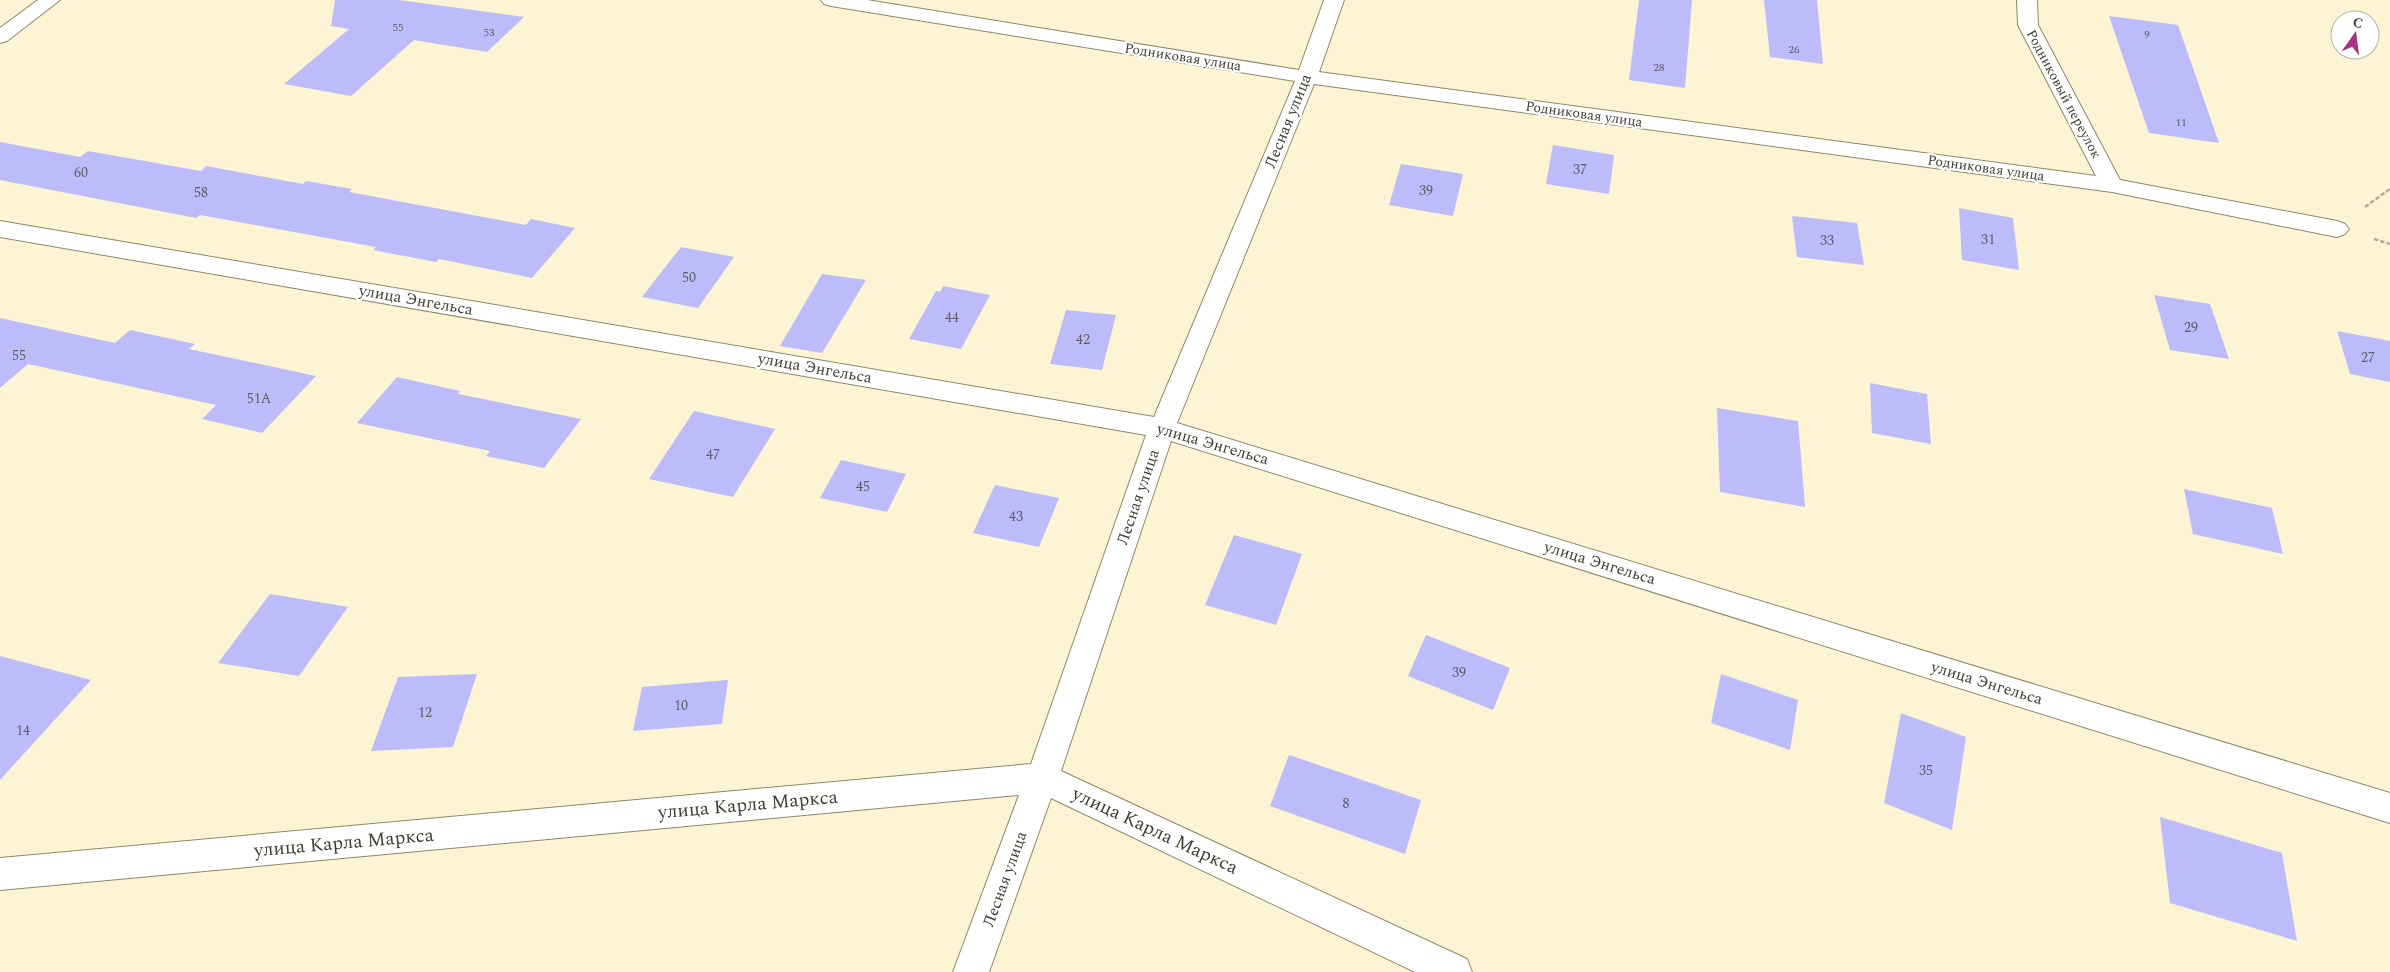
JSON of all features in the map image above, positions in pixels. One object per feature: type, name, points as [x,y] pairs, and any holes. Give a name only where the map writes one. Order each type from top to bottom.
[{"type":"street","points":[[0,37],[50,0]]},
{"type":"street","name":"Родниковая улица","points":[[831,0],[894,4],[1307,77],[2112,185],[2337,229]]},
{"type":"street","name":"Лесная улица","points":[[971,972],[1042,778],[1162,428],[1307,77],[1334,0]]},
{"type":"street","name":"Родниковый переулок","points":[[2027,0],[2028,25],[2112,185]]},
{"type":"street","name":"улица Энгельса","points":[[0,229],[1162,428],[2390,808]]},
{"type":"street","name":"улица Карла Маркса","points":[[0,874],[1042,778],[1454,972]]},
{"type":"building","points":[[335,0],[399,0],[524,17],[487,52],[414,40],[351,96],[284,84],[349,29],[331,26]]},
{"type":"building","points":[[1639,0],[1692,0],[1685,88],[1629,80]]},
{"type":"building","points":[[1764,0],[1817,0],[1823,64],[1770,57]]},
{"type":"building","points":[[2109,16],[2178,25],[2219,143],[2149,133]]},
{"type":"building","points":[[0,142],[80,157],[88,151],[201,171],[206,166],[303,184],[306,181],[352,189],[349,192],[526,225],[531,219],[575,228],[532,278],[439,259],[436,262],[373,250],[376,247],[200,215],[196,218],[0,180]]},
{"type":"building","points":[[1553,145],[1614,155],[1609,194],[1546,184]]},
{"type":"building","points":[[1401,164],[1463,174],[1453,216],[1389,205]]},
{"type":"building","points":[[1959,208],[2013,218],[2019,270],[1962,260]]},
{"type":"building","points":[[1792,216],[1857,223],[1864,265],[1797,257]]},
{"type":"building","points":[[681,247],[734,257],[698,308],[642,297]]},
{"type":"building","points":[[822,274],[866,280],[822,353],[780,346]]},
{"type":"building","points":[[943,286],[990,295],[961,349],[909,339],[936,291],[940,292]]},
{"type":"building","points":[[2154,295],[2210,304],[2229,359],[2170,350]]},
{"type":"building","points":[[1066,310],[1116,315],[1102,370],[1050,364]]},
{"type":"building","points":[[0,318],[115,343],[130,330],[195,344],[189,349],[316,376],[262,433],[202,419],[216,405],[28,364],[0,388]]},
{"type":"building","points":[[2337,331],[2390,341],[2390,382],[2350,374]]},
{"type":"building","points":[[397,377],[460,391],[458,394],[581,419],[544,468],[486,456],[490,451],[357,423]]},
{"type":"building","points":[[1870,383],[1927,394],[1931,444],[1872,433]]},
{"type":"building","points":[[1717,408],[1798,421],[1805,507],[1720,492]]},
{"type":"building","points":[[694,411],[775,429],[733,497],[649,479]]},
{"type":"building","points":[[841,460],[906,474],[887,512],[820,498]]},
{"type":"building","points":[[995,485],[1059,498],[1039,547],[973,533]]},
{"type":"building","points":[[2184,489],[2272,508],[2283,554],[2193,534]]},
{"type":"building","points":[[1234,535],[1302,554],[1276,625],[1205,605]]},
{"type":"building","points":[[270,594],[348,607],[299,676],[218,663]]},
{"type":"building","points":[[1426,635],[1510,668],[1493,710],[1408,676]]},
{"type":"building","points":[[0,656],[91,680],[0,780]]},
{"type":"building","points":[[477,674],[453,747],[371,751],[398,677]]},
{"type":"building","points":[[1721,674],[1798,700],[1790,750],[1711,723]]},
{"type":"building","points":[[728,680],[722,724],[633,731],[642,687]]},
{"type":"building","points":[[1901,713],[1966,737],[1952,830],[1884,803]]},
{"type":"building","points":[[1289,755],[1421,800],[1405,854],[1270,806]]},
{"type":"building","points":[[2160,817],[2282,853],[2297,941],[2170,903]]}]
